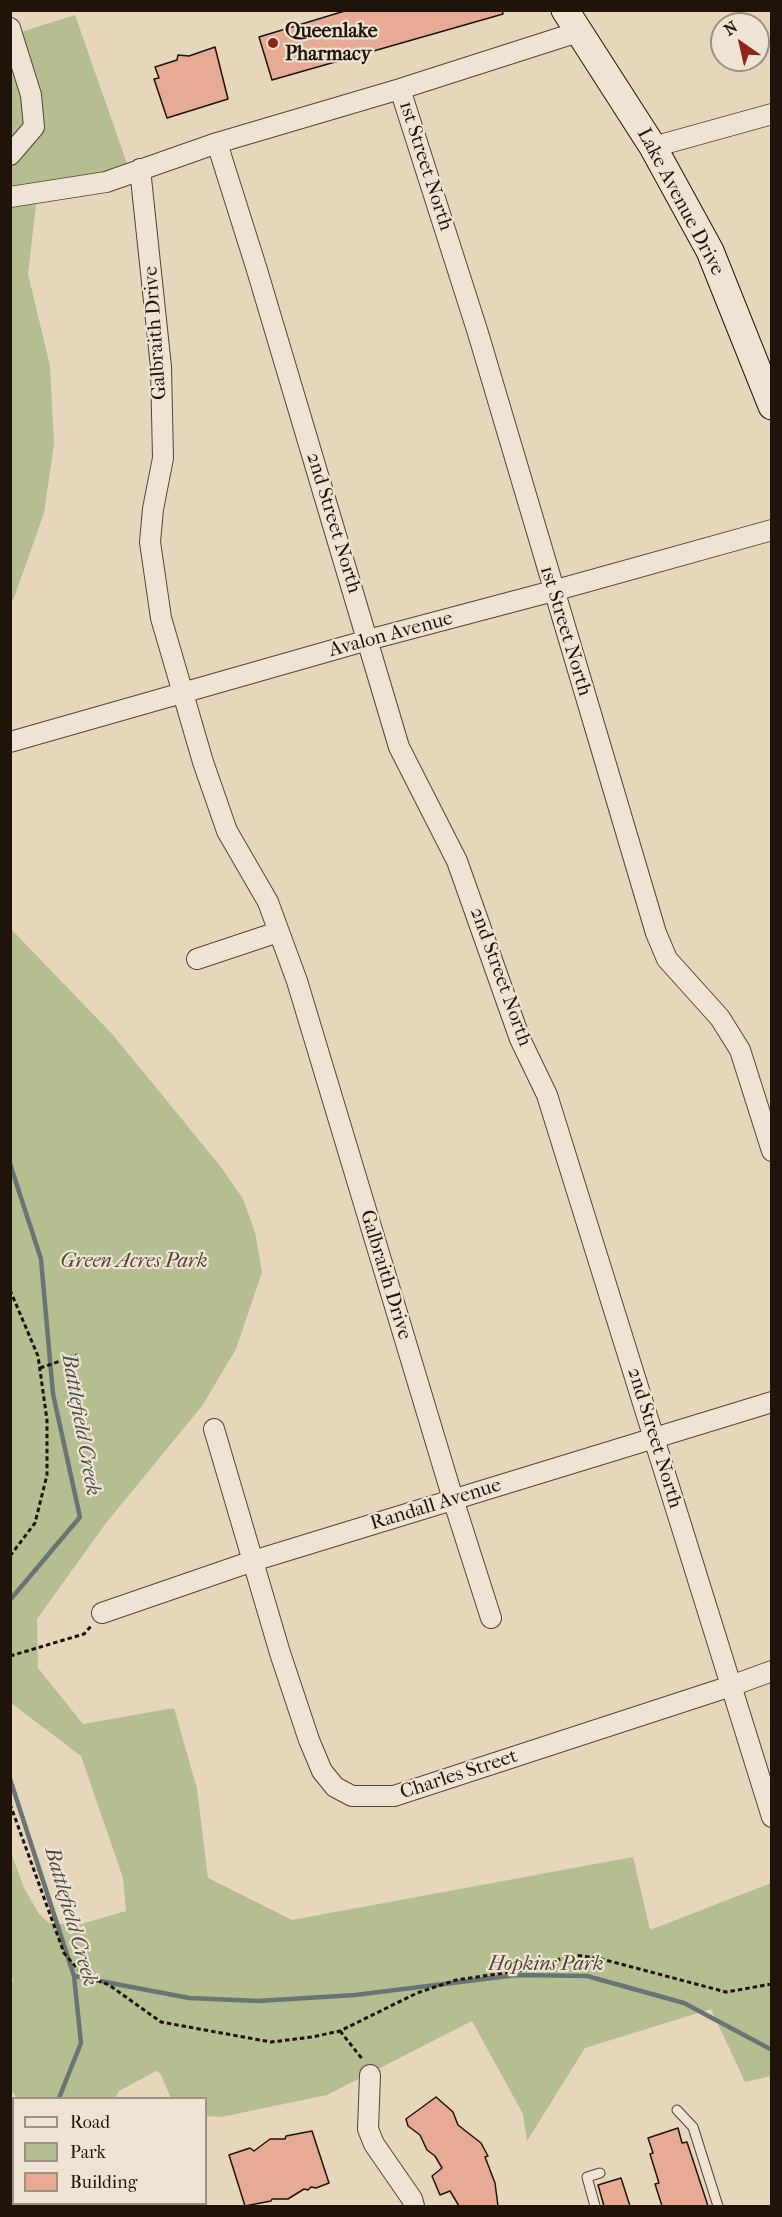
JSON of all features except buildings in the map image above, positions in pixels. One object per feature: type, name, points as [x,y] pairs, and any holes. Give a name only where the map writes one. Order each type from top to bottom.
[{"type":"street","points":[[10,197],[106,182],[217,143],[400,89],[571,21]]},
{"type":"street","name":"Lake Avenue Drive","points":[[571,21],[653,147],[710,251],[771,406]]},
{"type":"street","points":[[10,28],[31,95],[34,127],[10,155]]},
{"type":"street","name":"1st Street North","points":[[400,89],[478,333],[656,933],[667,959],[720,1018],[740,1050],[771,1151]]},
{"type":"street","points":[[653,147],[707,130],[771,114]]},
{"type":"street","name":"2nd Street North","points":[[217,143],[399,747],[457,861],[511,1017],[548,1095],[771,1817]]},
{"type":"street","name":"Galbraith Drive","points":[[140,169],[161,367],[163,458],[153,509],[150,542],[161,618],[203,762],[227,831],[268,902],[297,981],[491,1618]]},
{"type":"street","name":"Avalon Avenue","points":[[10,742],[368,640],[771,530]]},
{"type":"street","points":[[197,958],[278,932]]},
{"type":"street","name":"Randall Avenue","points":[[102,1612],[253,1561],[771,1402]]},
{"type":"street","name":"Charles Street","points":[[214,1429],[302,1718],[321,1771],[335,1787],[352,1796],[394,1796],[771,1671]]},
{"type":"street","points":[[370,2075],[368,2128],[374,2144],[412,2199],[414,2206]]},
{"type":"lane","points":[[677,2110],[693,2127],[718,2206]]},
{"type":"lane","points":[[595,2206],[587,2177],[600,2173]]},
{"type":"path","points":[[10,1290],[39,1356],[47,1420],[47,1475],[35,1523],[10,1556]]},
{"type":"path","points":[[40,1368],[78,1355]]},
{"type":"path","points":[[10,1656],[84,1634],[102,1612]]},
{"type":"path","points":[[10,1804],[64,1953],[82,1974],[109,1985],[160,2022],[271,2042],[312,2037],[340,2031],[417,1992],[456,1980],[525,1970],[573,1955],[598,1958],[726,1992],[771,1984]]},
{"type":"path","points":[[340,2031],[363,2061],[370,2075]]},
{"type":"green space","points":[[75,15],[130,172],[37,196],[28,274],[50,366],[54,444],[44,513],[11,602],[11,35]]},
{"type":"green space","points":[[11,929],[113,1035],[221,1167],[243,1199],[255,1232],[262,1272],[236,1349],[202,1406],[106,1523],[37,1619],[38,1668],[83,1724],[174,1708],[197,1789],[208,1878],[292,1920],[633,1857],[650,1930],[771,1883],[771,2076],[745,2082],[711,2009],[585,2048],[527,2141],[523,2114],[472,2021],[327,2095],[221,2117],[207,2116],[207,2097],[171,2097],[160,2073],[156,2071],[119,2091],[116,2097],[16,2097],[10,2089],[10,1982],[14,1980],[10,1974],[10,1850],[24,1888],[39,1914],[49,1923],[78,1925],[126,1911],[123,1878],[81,1756],[11,1703]]},
{"type":"green space","points":[[12,2117],[12,2205],[80,2206],[11,2206],[10,2119]]},
{"type":"waterway","name":"Battlefield Creek","points":[[10,1164],[41,1259],[53,1394],[80,1517],[10,1600]]},
{"type":"waterway","name":"Battlefield Creek","points":[[10,1779],[74,1976],[81,2043],[59,2097]]},
{"type":"waterway","points":[[74,1976],[189,1998],[258,2001],[355,1995],[517,1975],[587,1976],[684,2003],[772,2050]]},
{"type":"place","name":"Queenlake Pharmacy","points":[[273,43]]},
{"type":"park label","name":"Green Acres Park","points":[[134,1262]]},
{"type":"park label","name":"Hopkins Park","points":[[546,1965]]}]
